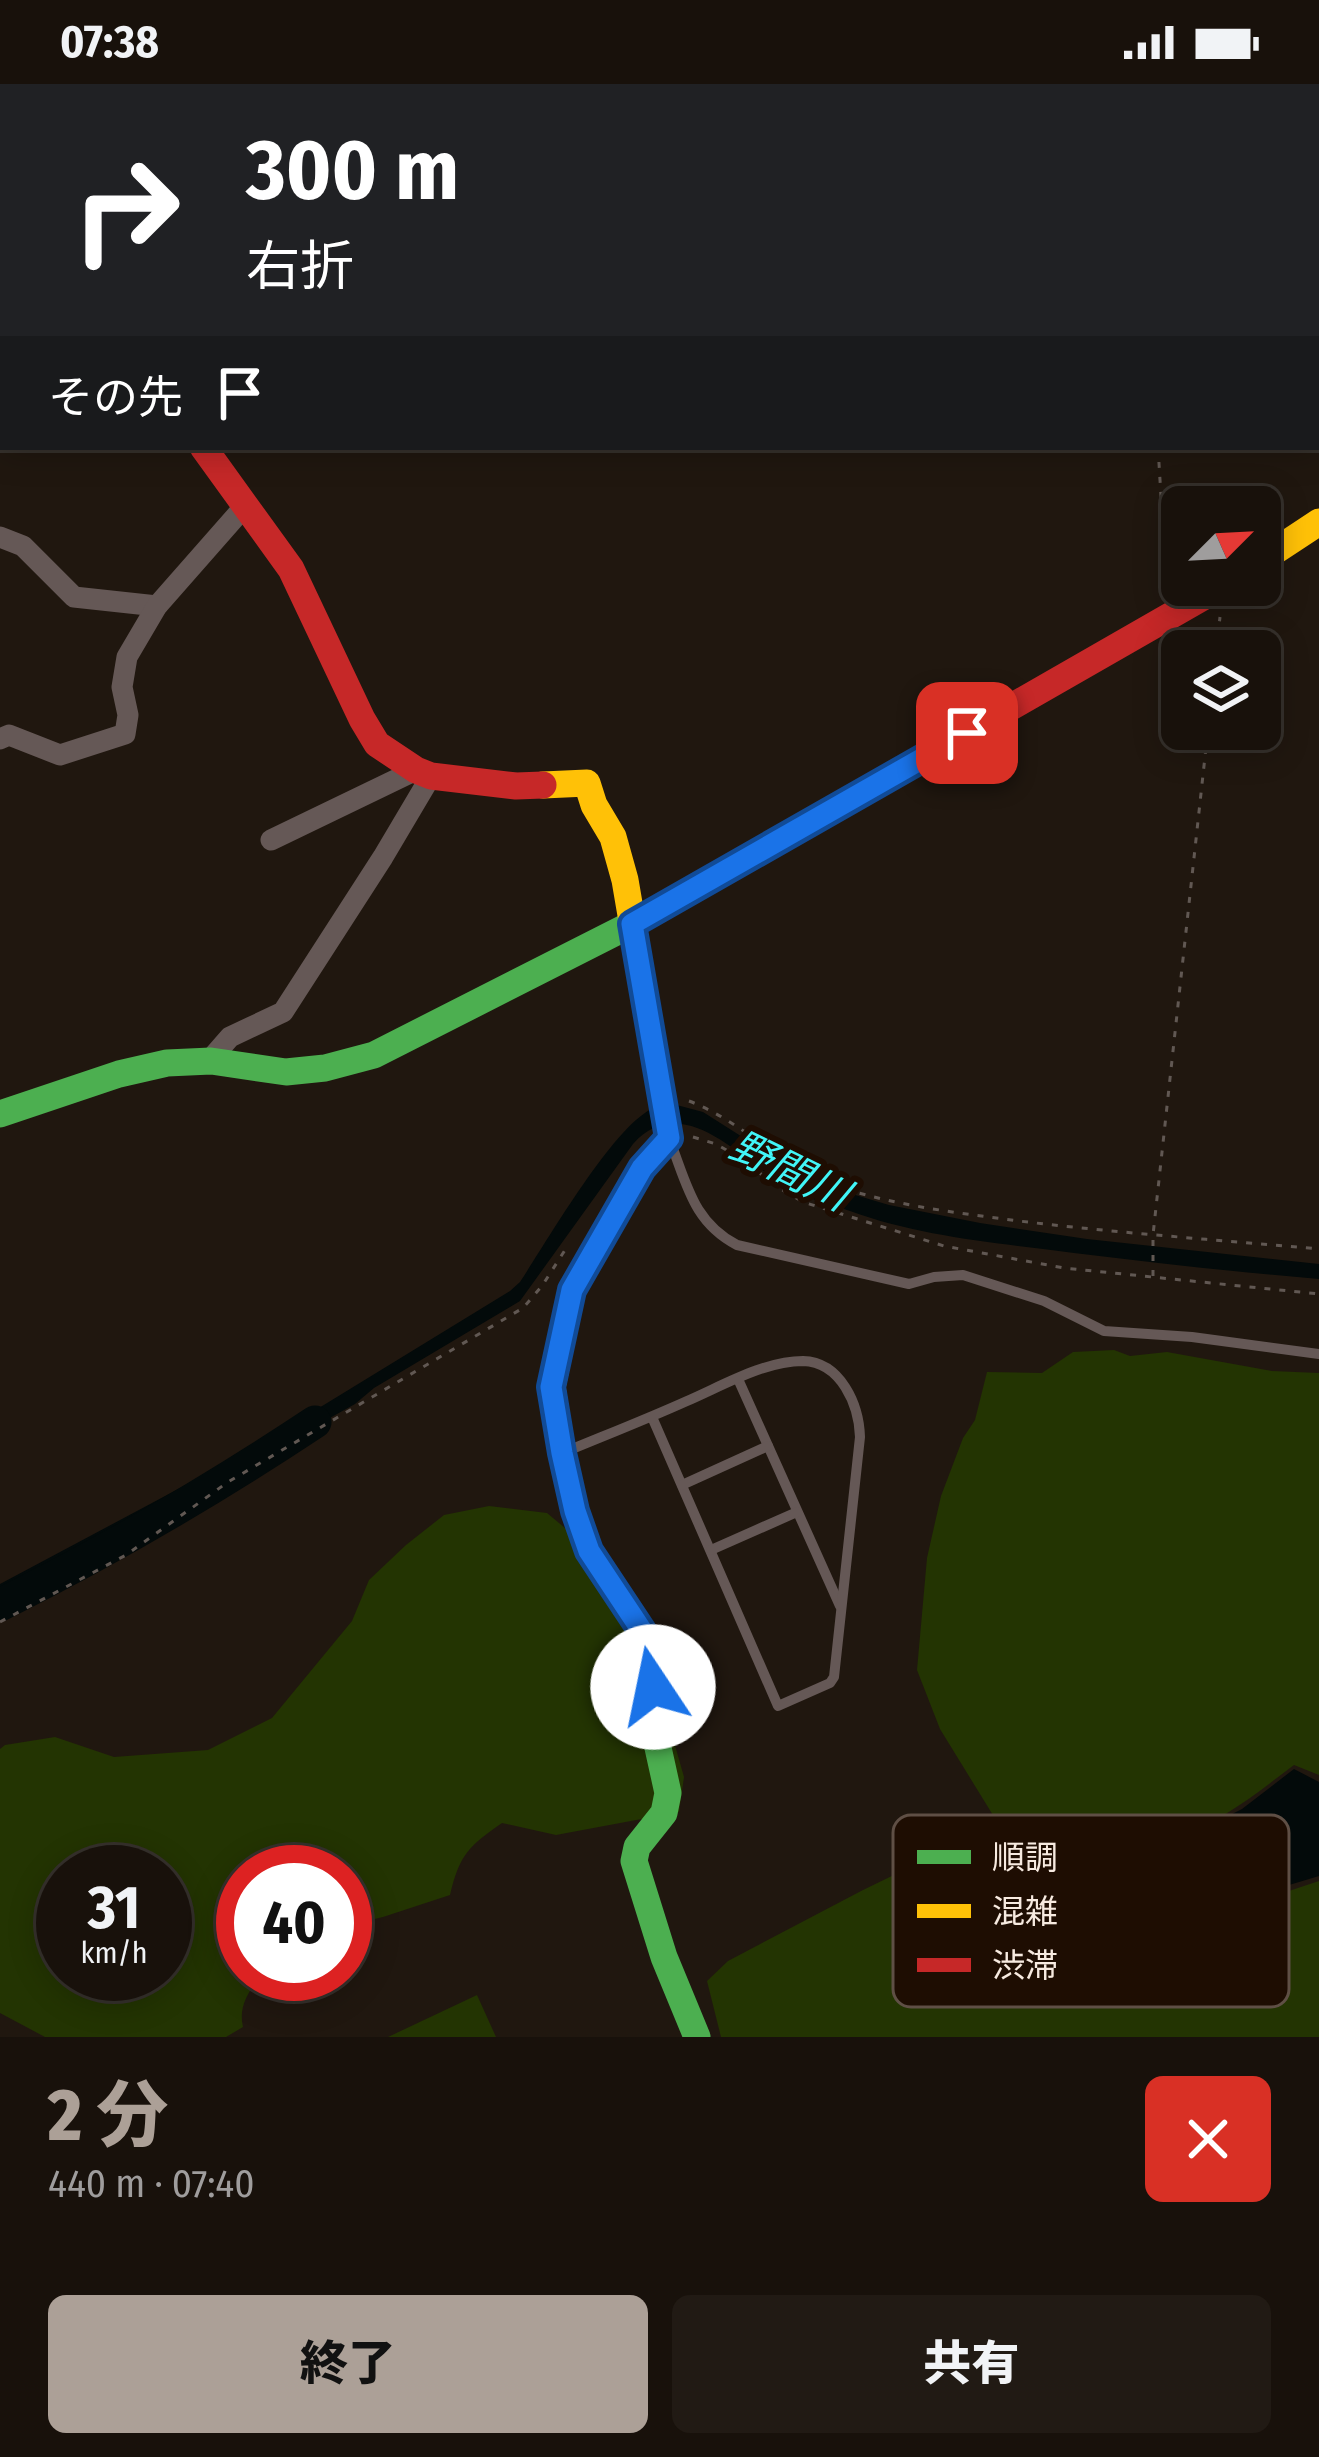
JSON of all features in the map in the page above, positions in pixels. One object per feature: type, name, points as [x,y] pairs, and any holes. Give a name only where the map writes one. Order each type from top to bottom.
[{"type":"street","points":[[205,450],[291,568],[376,744],[423,773],[466,782],[586,783],[613,837],[625,880],[669,1138],[642,1168],[572,1290],[551,1387],[575,1511],[589,1551],[655,1654],[652,1716],[668,1793],[664,1813],[637,1847],[634,1861],[652,1922],[697,2037]]},
{"type":"street","points":[[0,739],[9,735],[60,755],[125,734],[128,715],[122,687],[127,657],[157,606],[244,507]]},
{"type":"street","points":[[1281,547],[1319,522]]},
{"type":"street","points":[[0,537],[23,546],[74,597],[157,606]]},
{"type":"street","points":[[0,1114],[146,1067],[177,1062],[209,1061],[273,1072],[313,1071],[374,1055],[632,924],[1187,606]]},
{"type":"street","points":[[271,840],[423,773]]},
{"type":"street","points":[[209,1061],[230,1037],[283,1012],[383,856],[423,773]]},
{"type":"lane","points":[[669,1138],[699,1214],[715,1234],[737,1245],[909,1284],[963,1275],[1044,1300],[1104,1331],[1319,1354]]},
{"type":"lane","points":[[562,1453],[756,1372],[802,1361],[831,1370],[857,1413],[860,1437],[830,1683],[778,1706],[652,1417]]},
{"type":"lane","points":[[738,1379],[841,1609]]},
{"type":"lane","points":[[682,1485],[768,1446]]},
{"type":"lane","points":[[710,1550],[797,1512]]},
{"type":"path","points":[[1158,450],[1161,496]]},
{"type":"path","points":[[1153,1277],[1206,750]]},
{"type":"path","points":[[663,1098],[675,1096],[698,1105],[800,1169],[838,1187],[897,1202],[970,1215],[1319,1249]]},
{"type":"path","points":[[669,1138],[686,1135],[716,1144],[803,1202],[944,1246],[1064,1268],[1319,1294]]},
{"type":"path","points":[[0,1622],[126,1555],[228,1482],[523,1308],[564,1251]]},
{"type":"green space","points":[[1114,1350],[1130,1356],[1167,1352],[1272,1371],[1319,1373],[1319,1775],[1294,1765],[1223,1815],[993,1815],[940,1729],[917,1670],[927,1558],[941,1496],[963,1438],[975,1420],[987,1372],[1042,1373],[1073,1352]]},
{"type":"green space","points":[[489,1506],[547,1513],[595,1553],[676,1667],[666,1714],[684,1777],[679,1812],[556,1835],[502,1823],[467,1853],[450,1895],[372,1920],[372,1845],[216,1845],[216,2001],[245,2001],[243,2027],[226,2037],[45,2037],[0,2013],[0,1749],[55,1737],[114,1757],[208,1750],[272,1718],[352,1621],[369,1580],[444,1515]]},
{"type":"green space","points":[[893,1875],[893,2007],[1289,2007],[1289,1891],[1319,1881],[1319,2037],[721,2037],[707,1981],[728,1961]]},
{"type":"green space","points":[[477,1995],[496,2037],[388,2037]]},
{"type":"water","name":"野間川","points":[[673,1104],[703,1112],[815,1183],[889,1205],[1087,1239],[1319,1264],[1319,1279],[1074,1253],[904,1227],[797,1193],[714,1136],[673,1124],[653,1129],[633,1144],[520,1301],[355,1404],[0,1602],[0,1584],[242,1455],[510,1291],[620,1136],[654,1108]]},
{"type":"water","points":[[1294,1769],[1319,1782],[1319,1876],[1289,1885],[1289,1815],[1230,1815]]},
{"type":"waterway","name":"野間川","points":[[0,1605],[160,1518],[315,1422]]},
{"type":"traffic: fast","points":[[0,1114],[167,1063],[211,1061],[286,1072],[374,1055],[632,924],[779,840]]},
{"type":"traffic: fast","points":[[646,1637],[655,1654],[651,1716],[668,1793],[664,1813],[637,1847],[634,1861],[664,1957],[697,2037]]},
{"type":"traffic: slow","points":[[1281,547],[1319,522]]},
{"type":"traffic: slow","points":[[543,785],[587,783],[613,837],[625,880],[669,1138],[642,1168],[572,1290],[552,1387],[575,1512],[589,1551],[646,1637]]},
{"type":"traffic: jam","points":[[205,450],[291,569],[377,744],[431,776],[543,785]]},
{"type":"traffic: jam","points":[[779,840],[1187,606]]},
{"type":"route","points":[[653,1687],[652,1646],[589,1551],[575,1511],[551,1387],[572,1290],[642,1168],[669,1138],[632,924],[967,733]]}]
